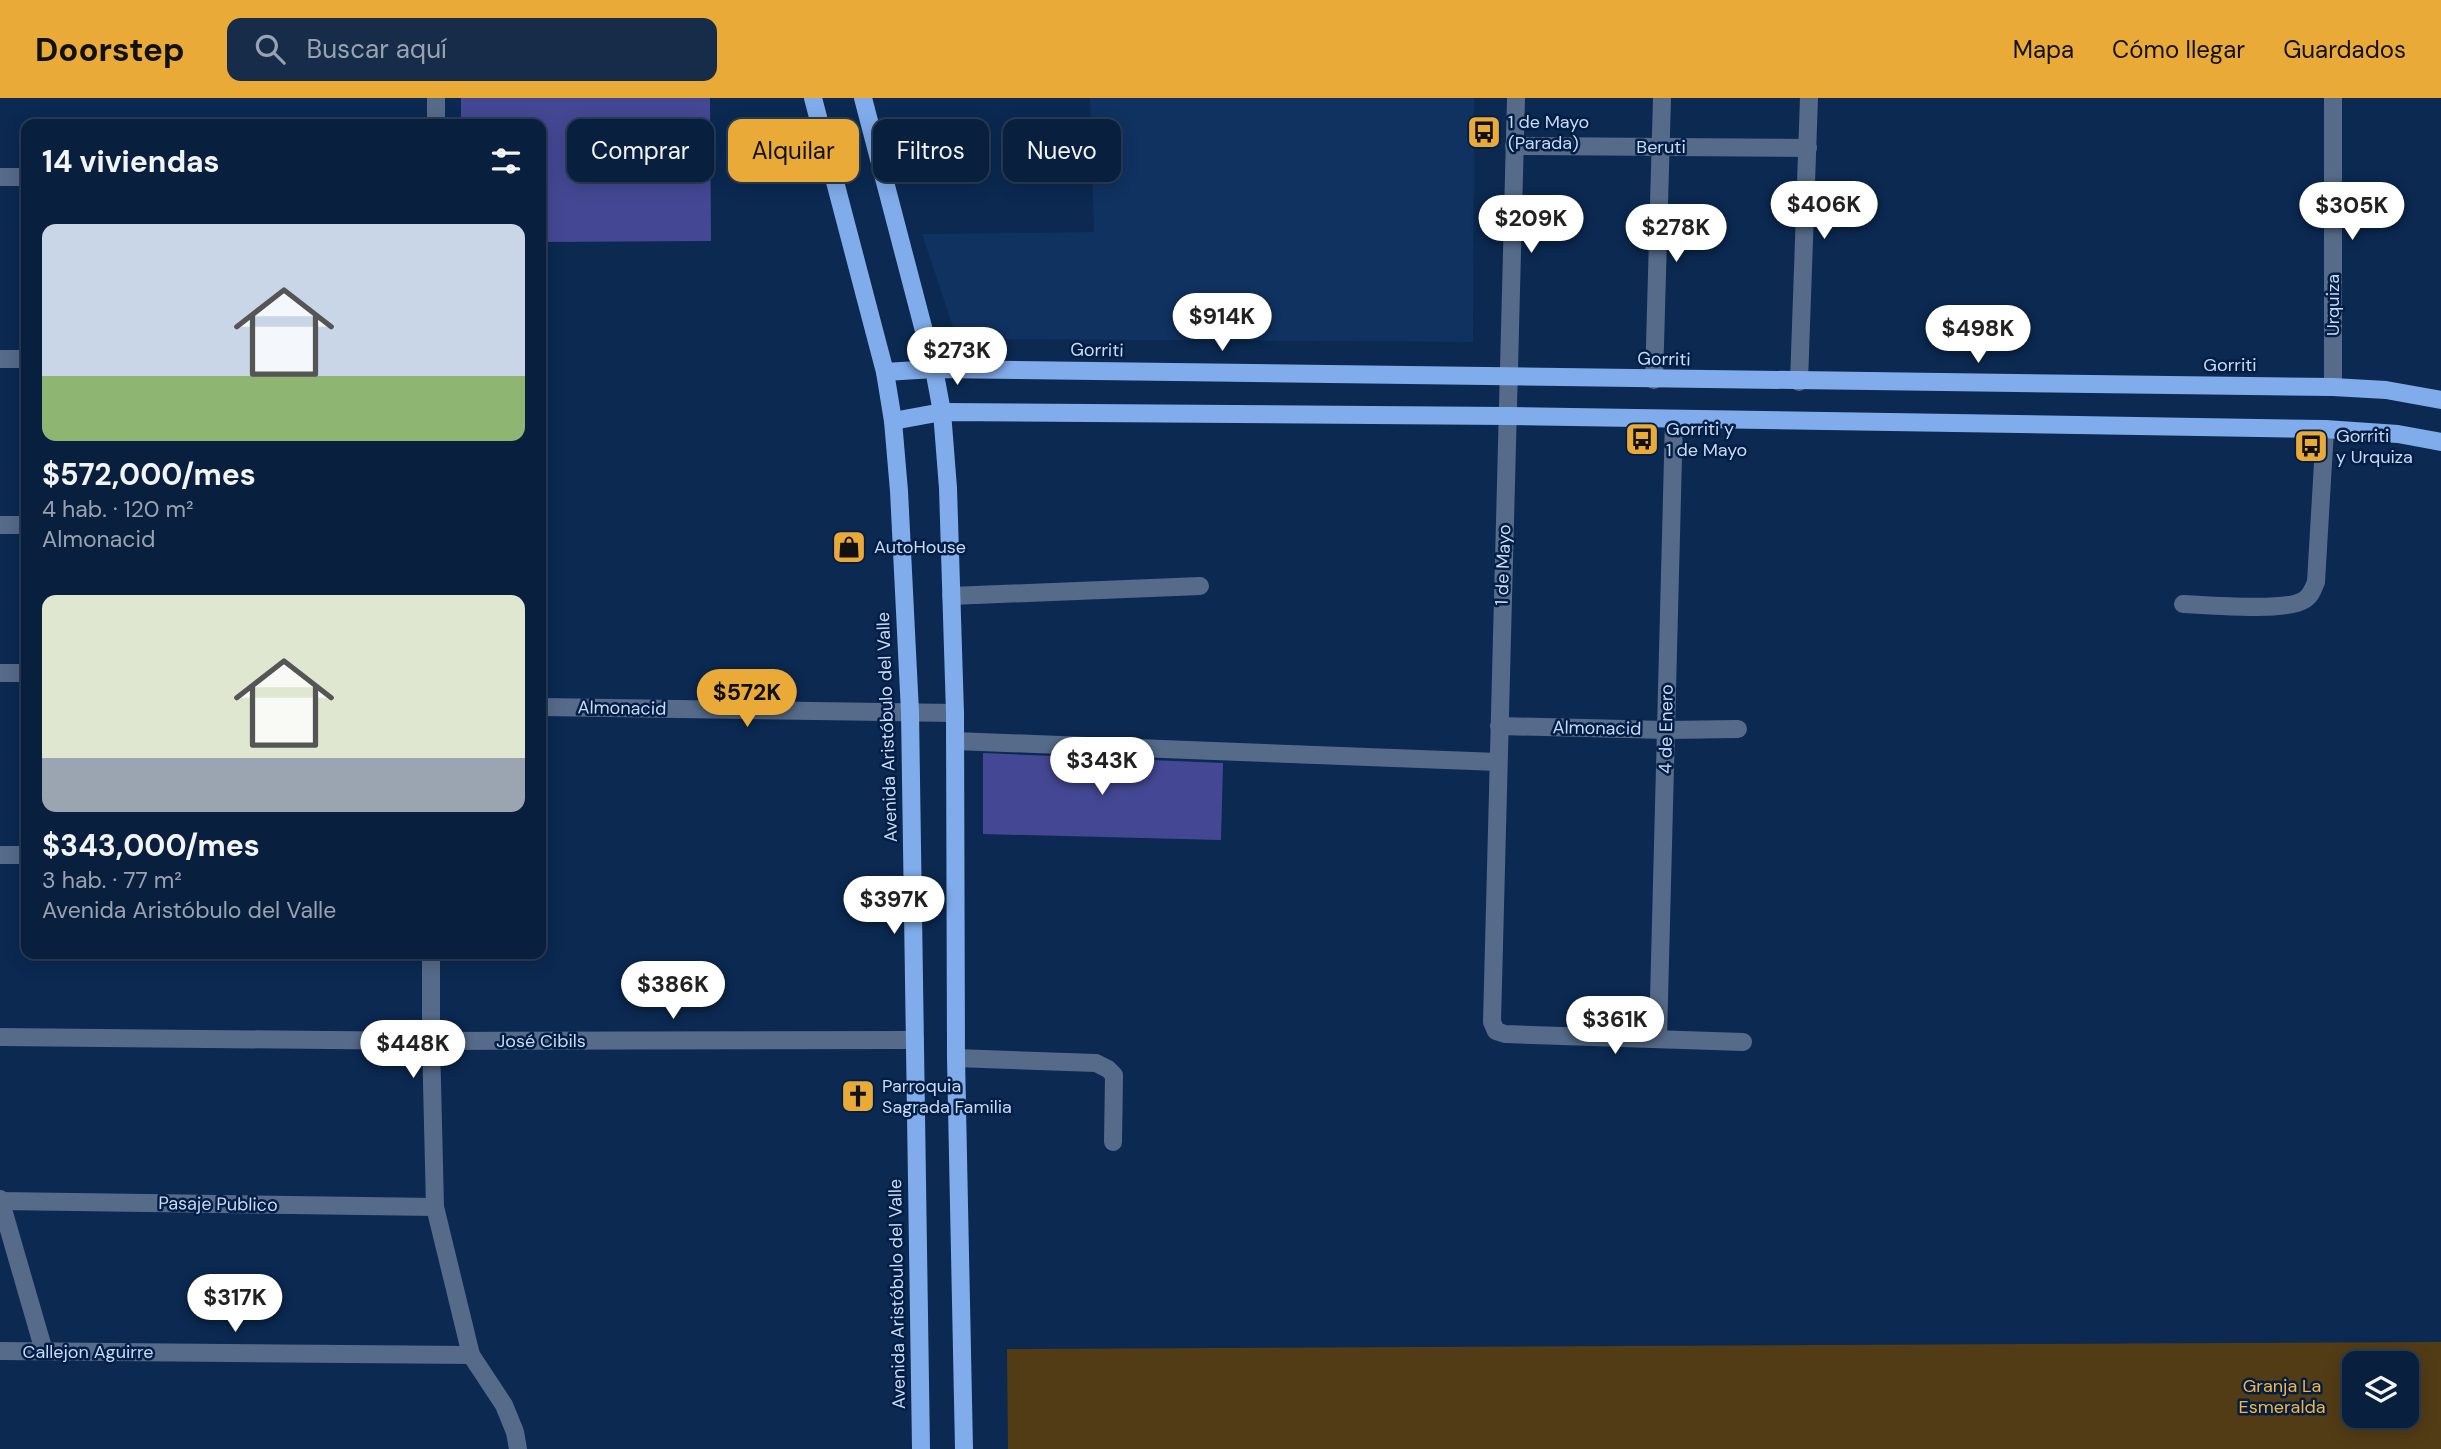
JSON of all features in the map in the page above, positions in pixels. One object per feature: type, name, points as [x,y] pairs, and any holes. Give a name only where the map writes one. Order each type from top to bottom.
[{"type":"main road","name":"Avenida Aristóbulo del Valle","points":[[813,98],[885,372],[893,421],[910,712],[921,1449]]},
{"type":"main road","points":[[863,98],[934,369],[942,412],[948,488],[955,713],[956,1058],[964,1449]]},
{"type":"main road","name":"Gorriti","points":[[885,372],[934,369],[1509,376],[1800,383],[2333,387],[2386,390],[2441,400]]},
{"type":"main road","points":[[893,421],[942,412],[1508,416],[2325,429],[2398,434],[2441,442]]},
{"type":"street","points":[[436,98],[436,119]]},
{"type":"street","name":"1 de Mayo","points":[[1516,98],[1492,1022],[1496,1031],[1505,1034],[1658,1038]]},
{"type":"street","points":[[1654,380],[1662,98]]},
{"type":"street","points":[[1800,383],[1809,98]]},
{"type":"street","name":"Urquiza","points":[[2333,98],[2333,387]]},
{"type":"street","name":"Beruti","points":[[1514,146],[1808,148]]},
{"type":"street","points":[[0,177],[21,177]]},
{"type":"street","points":[[0,359],[21,359]]},
{"type":"street","name":"4 de Enero","points":[[1658,1038],[1674,419]]},
{"type":"street","points":[[2183,604],[2278,606],[2306,599],[2316,582],[2325,429]]},
{"type":"street","points":[[0,525],[21,525]]},
{"type":"street","points":[[951,596],[1200,586]]},
{"type":"street","points":[[0,673],[21,673]]},
{"type":"street","name":"Almonacid","points":[[546,707],[955,713]]},
{"type":"street","name":"Almonacid","points":[[1499,726],[1738,729]]},
{"type":"street","points":[[955,741],[1498,762]]},
{"type":"street","points":[[0,855],[21,855]]},
{"type":"street","points":[[431,959],[435,1207],[471,1355],[504,1405],[515,1432],[518,1449]]},
{"type":"street","name":"José Cibils","points":[[0,1037],[431,1041],[915,1040]]},
{"type":"street","points":[[1658,1038],[1743,1042]]},
{"type":"street","points":[[956,1058],[1096,1063],[1108,1069],[1114,1075],[1113,1142]]},
{"type":"street","points":[[0,1200],[44,1351]]},
{"type":"street","name":"Pasaje Publico","points":[[0,1200],[435,1207]]},
{"type":"street","name":"Callejon Aguirre","points":[[0,1352],[471,1355]]},
{"type":"shaded area","points":[[1090,98],[1474,98],[1473,342],[957,339],[922,234],[1094,232],[1093,182],[1121,182],[1121,119],[1091,119]]},
{"type":"green space","name":"Granja La Esmeralda","points":[[2441,1342],[2441,1449],[1008,1449],[1007,1349]]},
{"type":"building","points":[[461,98],[710,98],[710,119],[567,119],[567,182],[711,182],[711,241],[546,242],[546,119],[461,119]]},
{"type":"building","points":[[983,753],[1223,763],[1221,840],[983,834]]},
{"type":"place","name":"1 de Mayo (Parada)","points":[[1484,132]]},
{"type":"place","name":"Gorriti y 1 de Mayo","points":[[1642,439]]},
{"type":"place","name":"Gorriti y Urquiza","points":[[2311,446]]},
{"type":"place","name":"AutoHouse","points":[[849,547]]},
{"type":"place","name":"Parroquia Sagrada Familia","points":[[858,1096]]}]
